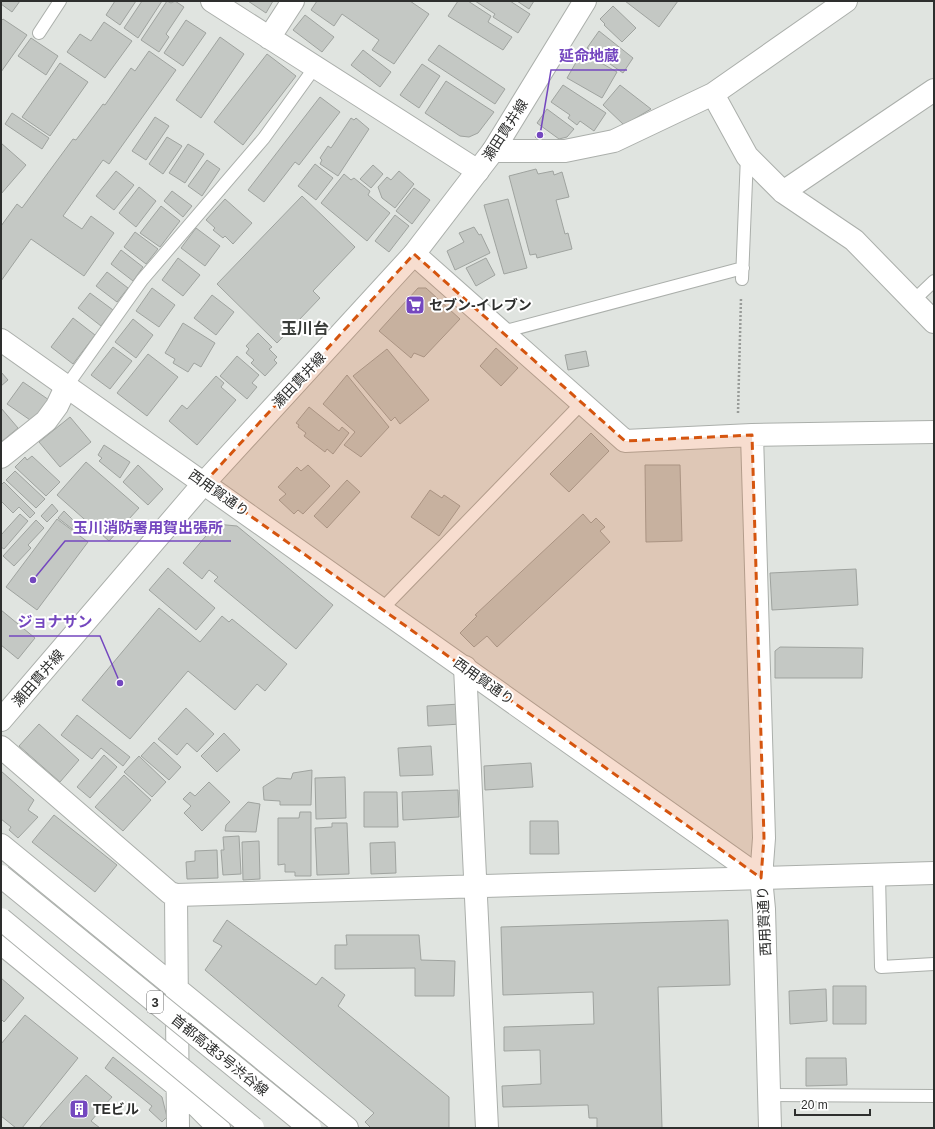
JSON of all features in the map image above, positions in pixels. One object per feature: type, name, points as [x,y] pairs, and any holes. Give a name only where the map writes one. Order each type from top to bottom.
[{"type":"main road","points":[[212,1],[478,171]]},
{"type":"main road","points":[[269,38],[293,1]]},
{"type":"main road","name":"瀬田貫井線","points":[[1,720],[204,483],[414,254],[493,151],[585,1]]},
{"type":"main road","points":[[553,53],[592,1]]},
{"type":"main road","points":[[493,151],[565,152],[614,141],[713,94],[846,1]]},
{"type":"main road","points":[[783,192],[934,90]]},
{"type":"main road","points":[[713,94],[747,156],[783,192],[854,240],[934,322]]},
{"type":"main road","points":[[414,254],[624,441],[745,436],[934,432]]},
{"type":"main road","name":"西用賀通り","points":[[1,340],[761,878],[764,909],[770,1128]]},
{"type":"main road","points":[[1,457],[46,421],[57,406],[66,387]]},
{"type":"main road","points":[[745,436],[764,838],[761,878]]},
{"type":"main road","points":[[465,667],[487,1128]]},
{"type":"main road","points":[[1,747],[170,893],[176,896],[934,873]]},
{"type":"main road","points":[[1,845],[347,1128]]},
{"type":"main road","name":"首都高速3号渋谷線","points":[[1,876],[310,1128]]},
{"type":"main road","points":[[176,896],[178,989],[176,1086],[178,1128]]},
{"type":"main road","name":"3","points":[[1,919],[253,1128]]},
{"type":"main road","points":[[1,943],[176,1086],[219,1128]]},
{"type":"lane","points":[[39,33],[60,1]]},
{"type":"lane","points":[[66,387],[142,280],[264,138],[315,67]]},
{"type":"lane","points":[[502,332],[742,274],[747,156]]},
{"type":"lane","points":[[913,301],[934,281]]},
{"type":"lane","points":[[382,609],[582,403]]},
{"type":"lane","points":[[879,874],[881,966],[934,964]]},
{"type":"lane","points":[[769,1095],[934,1096]]},
{"type":"path","points":[[742,274],[745,436]]},
{"type":"highlighted area","points":[[414,254],[625,441],[752,435],[764,838],[761,878],[204,483]]},
{"type":"building","points":[[1,1],[20,1],[12,12],[1,4]]},
{"type":"building","points":[[115,1],[136,1],[120,25],[106,15]]},
{"type":"building","points":[[142,1],[162,1],[138,38],[124,28]]},
{"type":"building","points":[[167,1],[171,3],[175,1],[184,7],[166,34],[169,37],[159,52],[141,40]]},
{"type":"building","points":[[248,1],[273,1],[266,13]]},
{"type":"building","points":[[317,1],[410,1],[429,14],[394,64],[372,50],[379,40],[342,14],[334,26],[311,10]]},
{"type":"building","points":[[458,1],[468,1],[491,16],[488,22],[512,37],[503,50],[448,16]]},
{"type":"building","points":[[475,1],[510,1],[530,14],[518,33],[493,17],[495,14]]},
{"type":"building","points":[[517,1],[534,1],[529,9]]},
{"type":"building","points":[[625,1],[678,1],[659,27]]},
{"type":"building","points":[[613,6],[636,28],[622,42],[604,25],[605,24],[600,19]]},
{"type":"building","points":[[305,15],[334,37],[322,52],[293,30]]},
{"type":"building","points":[[3,19],[27,35],[1,72],[1,21]]},
{"type":"building","points":[[186,20],[206,33],[183,66],[164,53]]},
{"type":"building","points":[[104,22],[132,41],[105,78],[67,52],[80,34],[91,41]]},
{"type":"building","points":[[599,31],[633,58],[623,73],[587,48]]},
{"type":"building","points":[[220,37],[244,54],[201,118],[176,100]]},
{"type":"building","points":[[31,38],[58,56],[46,75],[18,56]]},
{"type":"building","points":[[439,45],[505,89],[495,104],[428,60]]},
{"type":"building","points":[[363,50],[391,72],[380,87],[351,65]]},
{"type":"building","points":[[149,51],[176,70],[109,164],[103,160],[63,216],[82,229],[91,216],[114,233],[84,276],[31,239],[1,281],[1,226],[17,204],[22,208],[73,139],[76,140],[103,104],[105,105],[131,68],[135,71]]},
{"type":"building","points":[[582,52],[617,72],[602,98],[567,78]]},
{"type":"building","points":[[267,54],[296,76],[243,145],[214,122]]},
{"type":"building","points":[[60,63],[88,82],[50,136],[22,117]]},
{"type":"building","points":[[422,64],[440,76],[419,108],[400,95]]},
{"type":"building","points":[[446,81],[494,112],[478,133],[469,137],[460,136],[425,113]]},
{"type":"building","points":[[563,85],[606,113],[594,131],[580,121],[577,125],[568,118],[570,115],[551,102]]},
{"type":"building","points":[[620,85],[651,109],[624,125],[603,105]]},
{"type":"building","points":[[320,97],[340,112],[299,165],[295,162],[264,202],[248,190]]},
{"type":"building","points":[[547,109],[574,129],[567,137],[559,139],[537,123]]},
{"type":"building","points":[[12,113],[49,138],[42,149],[5,124]]},
{"type":"building","points":[[155,117],[169,126],[146,160],[132,151]]},
{"type":"building","points":[[351,118],[354,120],[356,118],[369,129],[338,176],[320,164],[322,160],[320,158],[328,146],[331,148]]},
{"type":"building","points":[[540,130],[545,134],[541,141],[535,137]]},
{"type":"building","points":[[167,137],[182,146],[163,174],[149,164]]},
{"type":"building","points":[[1,143],[26,165],[1,194]]},
{"type":"building","points":[[188,144],[204,154],[185,183],[169,173]]},
{"type":"building","points":[[207,160],[220,169],[202,196],[188,186]]},
{"type":"building","points":[[315,164],[333,178],[316,200],[298,186]]},
{"type":"building","points":[[373,165],[383,174],[371,188],[360,179]]},
{"type":"building","points":[[536,169],[538,174],[553,171],[554,175],[562,172],[569,197],[556,200],[565,234],[568,233],[572,249],[537,258],[536,254],[530,255],[509,176]]},
{"type":"building","points":[[116,171],[134,185],[114,210],[96,196]]},
{"type":"building","points":[[399,171],[414,184],[395,208],[382,198],[378,187],[387,177],[391,180]]},
{"type":"building","points":[[344,174],[351,180],[354,178],[370,191],[368,195],[390,213],[367,241],[321,203]]},
{"type":"building","points":[[139,187],[156,201],[136,227],[119,213]]},
{"type":"building","points":[[414,188],[430,200],[412,224],[396,211]]},
{"type":"building","points":[[172,191],[192,206],[183,217],[164,201]]},
{"type":"building","points":[[302,196],[355,247],[313,291],[320,298],[277,343],[217,284]]},
{"type":"building","points":[[225,199],[252,223],[233,244],[225,236],[223,238],[213,230],[215,228],[206,220]]},
{"type":"building","points":[[508,199],[527,268],[504,274],[484,205]]},
{"type":"building","points":[[161,206],[180,221],[160,247],[140,233]]},
{"type":"building","points":[[395,215],[409,226],[389,252],[375,241]]},
{"type":"building","points":[[474,227],[479,235],[481,234],[490,253],[455,270],[447,251],[464,242],[459,233]]},
{"type":"building","points":[[196,228],[220,246],[205,266],[181,248]]},
{"type":"building","points":[[135,232],[158,249],[146,264],[124,247]]},
{"type":"building","points":[[121,250],[143,267],[133,281],[111,264]]},
{"type":"building","points":[[178,258],[200,275],[183,296],[162,280]]},
{"type":"building","points":[[486,258],[495,275],[476,286],[466,268]]},
{"type":"building","points":[[107,272],[128,288],[117,302],[96,286]]},
{"type":"building","points":[[152,288],[175,305],[159,327],[136,311]]},
{"type":"building","points":[[418,288],[426,288],[460,319],[424,357],[414,353],[411,358],[379,331]]},
{"type":"building","points":[[90,293],[113,310],[101,326],[78,308]]},
{"type":"building","points":[[212,295],[234,312],[216,335],[194,318]]},
{"type":"building","points":[[73,318],[95,335],[73,364],[51,347]]},
{"type":"building","points":[[133,319],[153,335],[136,358],[115,342]]},
{"type":"building","points":[[183,323],[215,343],[201,367],[194,363],[188,372],[173,363],[175,359],[165,353]]},
{"type":"building","points":[[258,333],[272,347],[269,349],[277,357],[274,360],[277,363],[265,376],[251,363],[254,360],[246,353],[249,349],[246,346]]},
{"type":"building","points":[[113,347],[132,361],[110,389],[91,375]]},
{"type":"building","points":[[496,348],[518,368],[501,386],[480,366]]},
{"type":"building","points":[[387,349],[429,400],[400,424],[395,417],[391,421],[353,376]]},
{"type":"building","points":[[586,351],[589,366],[568,370],[565,355]]},
{"type":"building","points":[[148,354],[178,377],[147,416],[117,393]]},
{"type":"building","points":[[237,356],[259,375],[252,383],[257,387],[247,399],[220,376]]},
{"type":"building","points":[[1,372],[8,380],[1,386]]},
{"type":"building","points":[[347,375],[389,427],[361,457],[344,445],[355,432],[323,404]]},
{"type":"building","points":[[216,376],[224,383],[221,387],[236,400],[197,445],[169,421],[182,405],[187,409]]},
{"type":"building","points":[[23,382],[49,400],[33,422],[7,404]]},
{"type":"building","points":[[309,407],[339,431],[342,427],[349,433],[333,454],[327,449],[325,452],[304,436],[306,433],[298,427],[299,425],[296,423]]},
{"type":"building","points":[[1,408],[18,428],[1,442]]},
{"type":"building","points":[[70,417],[91,442],[60,467],[39,442]]},
{"type":"building","points":[[591,433],[609,451],[569,492],[550,474]]},
{"type":"building","points":[[104,445],[130,462],[120,478],[99,461],[102,458],[98,455]]},
{"type":"building","points":[[32,456],[60,482],[46,496],[15,467],[25,457],[27,460]]},
{"type":"building","points":[[86,462],[139,508],[109,541],[57,495]]},
{"type":"building","points":[[138,465],[163,489],[148,505],[123,482]]},
{"type":"building","points":[[308,465],[330,486],[303,514],[298,510],[294,514],[279,500],[286,494],[278,487],[297,467],[301,471]]},
{"type":"building","points":[[645,465],[680,465],[682,541],[646,542]]},
{"type":"building","points":[[15,471],[45,499],[36,508],[6,480]]},
{"type":"building","points":[[347,480],[360,492],[327,528],[314,516]]},
{"type":"building","points":[[4,482],[35,513],[30,518],[19,507],[13,513],[1,501],[1,485]]},
{"type":"building","points":[[430,490],[442,498],[444,495],[460,506],[439,536],[411,517]]},
{"type":"building","points":[[52,504],[58,511],[47,522],[41,516]]},
{"type":"building","points":[[64,511],[84,531],[80,535],[58,518]]},
{"type":"building","points":[[20,514],[28,521],[4,549],[1,547],[1,535]]},
{"type":"building","points":[[583,514],[591,523],[596,518],[605,527],[600,531],[610,542],[497,647],[487,636],[474,647],[460,633],[477,616],[475,615]]},
{"type":"building","points":[[57,519],[88,542],[37,610],[6,587]]},
{"type":"building","points":[[36,520],[44,528],[28,545],[31,548],[14,566],[3,556]]},
{"type":"building","points":[[216,524],[237,526],[333,605],[296,649],[214,581],[218,577],[209,570],[202,579],[183,563]]},
{"type":"building","points":[[168,568],[215,608],[196,630],[149,590]]},
{"type":"building","points":[[856,569],[858,605],[772,610],[770,573]]},
{"type":"building","points":[[159,608],[200,642],[222,616],[229,622],[232,619],[287,664],[265,691],[257,684],[235,710],[188,671],[130,739],[82,700]]},
{"type":"building","points":[[1,610],[35,638],[18,659],[1,645]]},
{"type":"building","points":[[780,647],[863,648],[862,678],[775,678],[775,651]]},
{"type":"building","points":[[460,704],[461,724],[428,726],[427,706]]},
{"type":"building","points":[[186,708],[214,734],[197,752],[187,743],[177,755],[158,739]]},
{"type":"building","points":[[77,715],[130,757],[123,766],[101,748],[92,759],[61,735]]},
{"type":"building","points":[[39,724],[79,760],[60,782],[19,746]]},
{"type":"building","points":[[224,733],[240,750],[217,772],[201,756]]},
{"type":"building","points":[[154,742],[181,767],[169,780],[141,756]]},
{"type":"building","points":[[431,746],[433,775],[400,776],[398,748]]},
{"type":"building","points":[[104,755],[117,767],[90,798],[77,787]]},
{"type":"building","points":[[139,756],[166,782],[152,797],[124,772]]},
{"type":"building","points":[[531,763],[533,787],[485,790],[484,766]]},
{"type":"building","points":[[312,770],[311,805],[280,805],[280,801],[264,800],[263,787],[277,778],[291,779],[293,773]]},
{"type":"building","points":[[1,771],[34,800],[28,810],[38,817],[18,838],[9,830],[11,827],[1,819]]},
{"type":"building","points":[[124,775],[151,800],[123,831],[95,807]]},
{"type":"building","points":[[345,777],[346,818],[316,819],[315,778]]},
{"type":"building","points":[[209,782],[230,802],[202,831],[184,813],[191,806],[183,799],[190,792],[195,796]]},
{"type":"building","points":[[458,790],[459,817],[403,820],[402,792]]},
{"type":"building","points":[[364,792],[397,792],[398,827],[364,827]]},
{"type":"building","points":[[248,802],[260,804],[256,832],[225,831],[226,825]]},
{"type":"building","points":[[300,812],[311,812],[311,876],[295,876],[295,872],[285,872],[285,864],[278,865],[278,818],[299,818]]},
{"type":"building","points":[[54,815],[117,865],[95,892],[32,842]]},
{"type":"building","points":[[530,821],[558,821],[559,854],[530,854]]},
{"type":"building","points":[[332,823],[347,823],[349,874],[317,875],[315,828],[332,827]]},
{"type":"building","points":[[239,836],[241,874],[223,875],[221,850],[224,850],[223,837]]},
{"type":"building","points":[[259,841],[260,879],[243,880],[242,842]]},
{"type":"building","points":[[395,842],[396,873],[371,874],[370,843]]},
{"type":"building","points":[[217,850],[218,878],[187,879],[186,862],[195,861],[195,851]]},
{"type":"building","points":[[227,920],[316,985],[322,977],[345,995],[338,1006],[449,1097],[449,1128],[371,1128],[365,1122],[374,1113],[205,970],[222,946],[213,941]]},
{"type":"building","points":[[728,920],[730,985],[658,987],[662,1128],[597,1128],[597,1118],[589,1118],[588,1105],[503,1107],[502,1086],[541,1084],[540,1050],[504,1051],[504,1027],[594,1024],[593,992],[503,995],[501,927]]},
{"type":"building","points":[[346,935],[419,935],[421,960],[455,961],[454,996],[415,996],[415,968],[335,969],[335,945],[347,945]]},
{"type":"building","points":[[1,978],[24,998],[4,1022],[1,1019]]},
{"type":"building","points":[[833,986],[866,986],[866,1024],[833,1024]]},
{"type":"building","points":[[826,989],[827,1021],[790,1024],[789,991]]},
{"type":"building","points":[[25,1015],[78,1058],[22,1128],[16,1128],[1,1116],[1,1044]]},
{"type":"building","points":[[113,1057],[162,1097],[167,1117],[162,1122],[149,1110],[152,1106],[105,1068]]},
{"type":"building","points":[[806,1058],[846,1058],[847,1085],[806,1086]]},
{"type":"building","name":"TEビル","points":[[86,1075],[112,1097],[91,1121],[100,1128],[39,1128]]},
{"type":"place","name":"延命地蔵","points":[[540,135]]},
{"type":"place","name":"セブン-イレブン","points":[[415,305]]},
{"type":"place","name":"玉川消防署用賀出張所","points":[[33,580]]},
{"type":"place","name":"ジョナサン","points":[[120,683]]},
{"type":"place","name":"TEビル","points":[[79,1109]]},
{"type":"district","name":"玉川台","points":[[305,328]]}]
